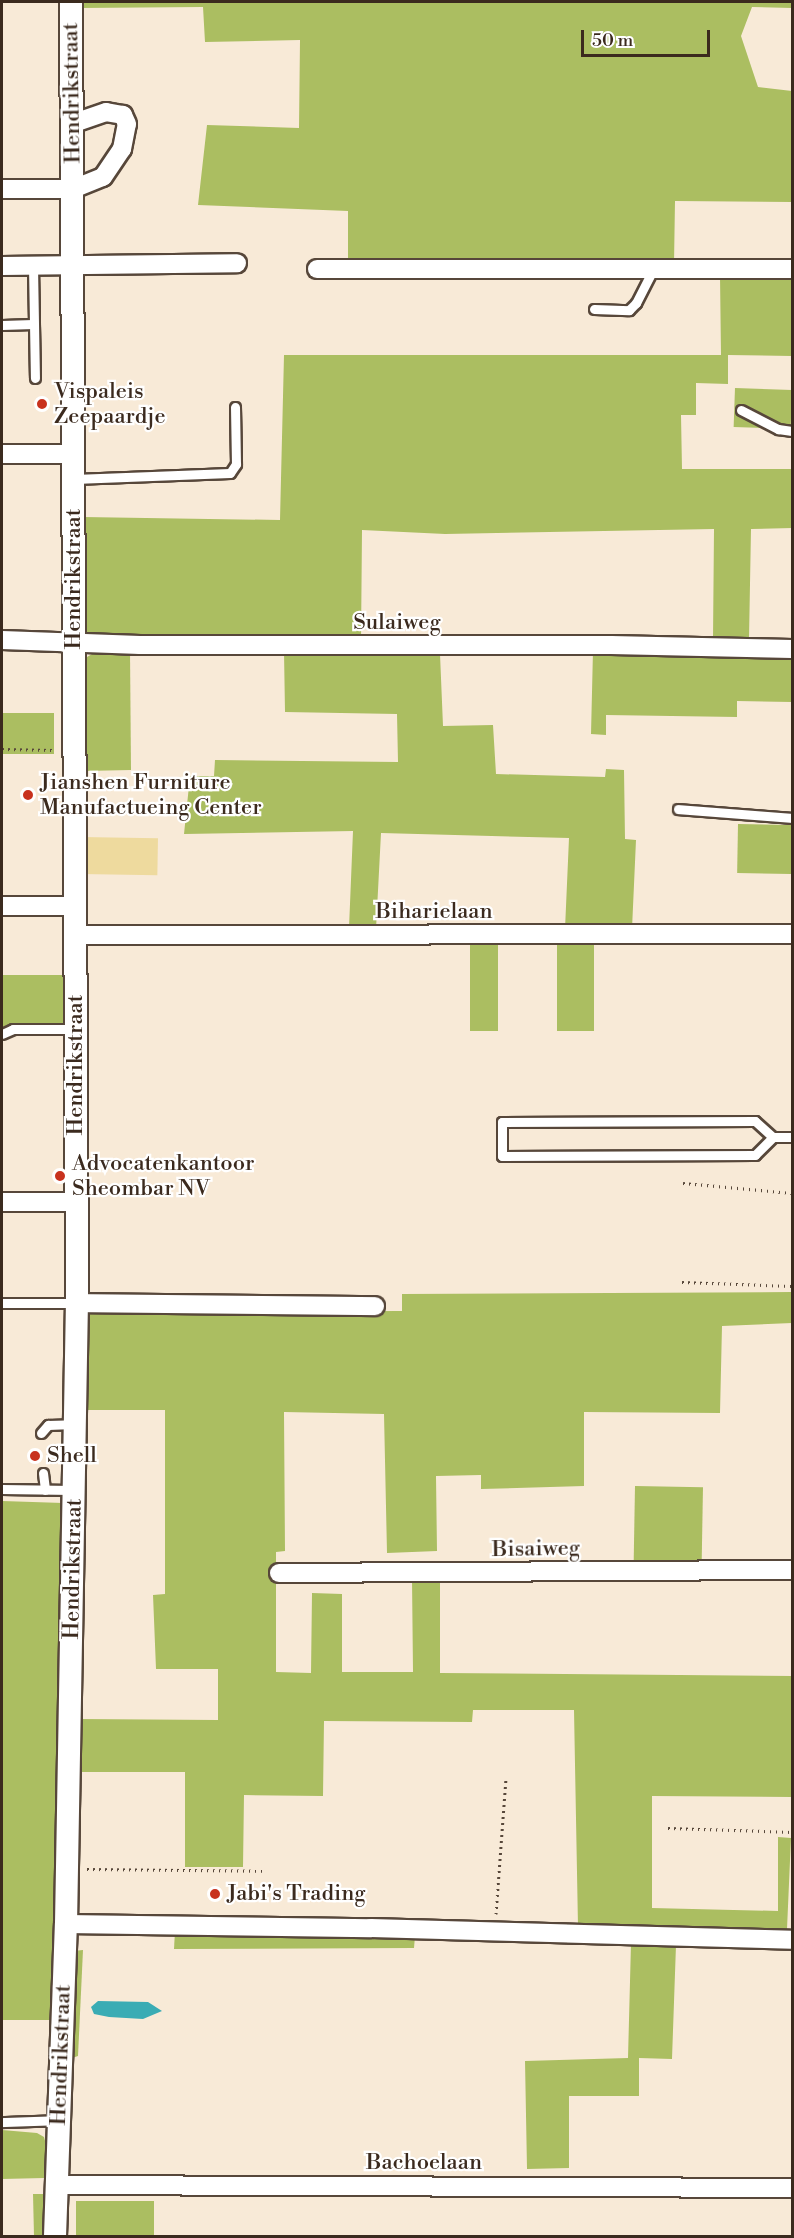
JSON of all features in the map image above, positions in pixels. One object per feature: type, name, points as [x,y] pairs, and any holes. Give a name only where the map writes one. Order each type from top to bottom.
[{"type":"street","name":"Hendrikstraat","points":[[55,2236],[66,1924],[77,1303],[71,2]]},
{"type":"street","points":[[2,189],[73,189],[103,177],[122,150],[127,124],[123,115],[114,111],[72,124]]},
{"type":"street","points":[[2,266],[237,263]]},
{"type":"street","points":[[317,269],[652,271],[792,269]]},
{"type":"street","points":[[2,454],[74,454]]},
{"type":"street","name":"Sulaiweg","points":[[2,640],[74,643],[792,649]]},
{"type":"street","points":[[2,906],[75,906]]},
{"type":"street","name":"Biharielaan","points":[[75,936],[792,934]]},
{"type":"street","points":[[2,1202],[77,1202]]},
{"type":"street","points":[[77,1303],[375,1306]]},
{"type":"street","name":"Bisaiweg","points":[[279,1573],[792,1570]]},
{"type":"street","points":[[66,1924],[494,1931],[792,1940]]},
{"type":"street","name":"Bachoelaan","points":[[56,2185],[792,2188]]},
{"type":"lane","points":[[33,266],[34,378]]},
{"type":"lane","points":[[594,309],[629,310],[636,303],[652,271]]},
{"type":"lane","points":[[2,325],[33,324]]},
{"type":"lane","points":[[74,479],[230,473],[236,464],[235,407]]},
{"type":"lane","points":[[741,410],[778,429],[792,430]]},
{"type":"lane","points":[[678,809],[792,818]]},
{"type":"lane","points":[[2,1034],[13,1029],[76,1029]]},
{"type":"lane","points":[[773,1137],[755,1155],[502,1156],[502,1122],[756,1121],[773,1137],[792,1137]]},
{"type":"lane","points":[[2,1303],[77,1303]]},
{"type":"lane","points":[[41,1433],[48,1425],[76,1424]]},
{"type":"lane","points":[[43,1473],[45,1490]]},
{"type":"lane","points":[[2,1489],[75,1490]]},
{"type":"lane","points":[[2,2122],[58,2120]]},
{"type":"path","points":[[2,750],[74,750]]},
{"type":"path","points":[[683,1183],[792,1193]]},
{"type":"path","points":[[682,1282],[792,1286]]},
{"type":"path","points":[[494,1931],[506,1779]]},
{"type":"path","points":[[668,1828],[792,1832]]},
{"type":"path","points":[[67,1869],[265,1871]]},
{"type":"green space","points":[[80,2],[792,2],[792,8],[752,7],[741,36],[758,87],[792,91],[792,202],[675,201],[674,264],[348,262],[348,211],[198,205],[207,125],[299,128],[300,40],[205,42],[203,7],[80,8]]},
{"type":"green space","points":[[720,276],[792,276],[792,356],[728,355],[728,384],[696,383],[696,415],[681,415],[682,469],[792,469],[792,528],[751,529],[749,639],[713,638],[714,529],[445,534],[362,530],[361,641],[84,635],[83,517],[280,520],[284,355],[721,355]]},
{"type":"green space","points":[[735,388],[792,390],[791,429],[734,427]]},
{"type":"green space","points":[[99,650],[130,651],[131,770],[83,771],[83,664],[87,657]]},
{"type":"green space","points":[[593,650],[792,654],[792,702],[737,701],[737,717],[606,715],[606,735],[591,734]]},
{"type":"green space","points":[[284,652],[440,654],[443,726],[493,725],[496,774],[605,777],[606,769],[624,770],[625,839],[636,840],[632,929],[565,929],[569,838],[381,833],[376,929],[349,928],[353,831],[184,834],[190,776],[214,776],[215,760],[398,762],[397,714],[285,712]]},
{"type":"green space","points":[[2,713],[54,713],[54,754],[2,754]]},
{"type":"green space","points":[[738,824],[792,825],[791,874],[737,873]]},
{"type":"green space","points":[[557,942],[594,942],[594,1031],[557,1031]]},
{"type":"green space","points":[[470,944],[498,944],[498,1031],[470,1031]]},
{"type":"green space","points":[[2,975],[66,975],[66,1033],[2,1033]]},
{"type":"green space","points":[[792,1292],[792,1323],[722,1326],[720,1413],[584,1412],[584,1486],[481,1489],[481,1475],[436,1476],[437,1551],[387,1553],[384,1414],[284,1412],[285,1551],[276,1552],[276,1672],[311,1673],[312,1593],[342,1594],[342,1672],[413,1672],[412,1579],[440,1579],[440,1673],[792,1676],[792,1797],[652,1796],[652,1908],[778,1911],[778,1837],[791,1838],[787,1929],[578,1927],[574,1710],[473,1710],[472,1722],[324,1721],[323,1796],[244,1795],[243,1867],[185,1867],[185,1772],[78,1772],[79,1719],[218,1720],[218,1669],[156,1669],[153,1595],[165,1594],[165,1410],[85,1410],[90,1312],[402,1311],[402,1294]]},
{"type":"green space","points":[[635,1486],[703,1487],[701,1573],[633,1572]]},
{"type":"green space","points":[[2,1501],[63,1503],[53,2020],[2,2020]]},
{"type":"green space","points":[[175,1931],[415,1936],[414,1948],[174,1949]]},
{"type":"green space","points":[[631,1943],[676,1945],[672,2059],[639,2058],[639,2096],[569,2096],[569,2168],[527,2169],[525,2061],[628,2058]]},
{"type":"green space","points":[[83,1950],[78,2056],[69,2059],[73,1951]]},
{"type":"green space","points":[[2,2130],[37,2133],[44,2137],[49,2156],[44,2178],[2,2179]]},
{"type":"green space","points":[[33,2194],[43,2194],[48,2200],[48,2236],[34,2236]]},
{"type":"green space","points":[[76,2201],[154,2201],[154,2236],[76,2236]]},
{"type":"sand","points":[[81,837],[158,838],[157,875],[80,874]]},
{"type":"water","points":[[98,2001],[148,2002],[162,2011],[143,2019],[109,2017],[94,2014],[91,2007]]},
{"type":"place","name":"Vispaleis Zeepaardje","points":[[42,404]]},
{"type":"place","name":"Jianshen Furniture Manufactueing Center","points":[[28,795]]},
{"type":"place","name":"Advocatenkantoor Sheombar NV","points":[[60,1176]]},
{"type":"place","name":"Shell","points":[[35,1456]]},
{"type":"place","name":"Jabi's Trading","points":[[215,1894]]}]
